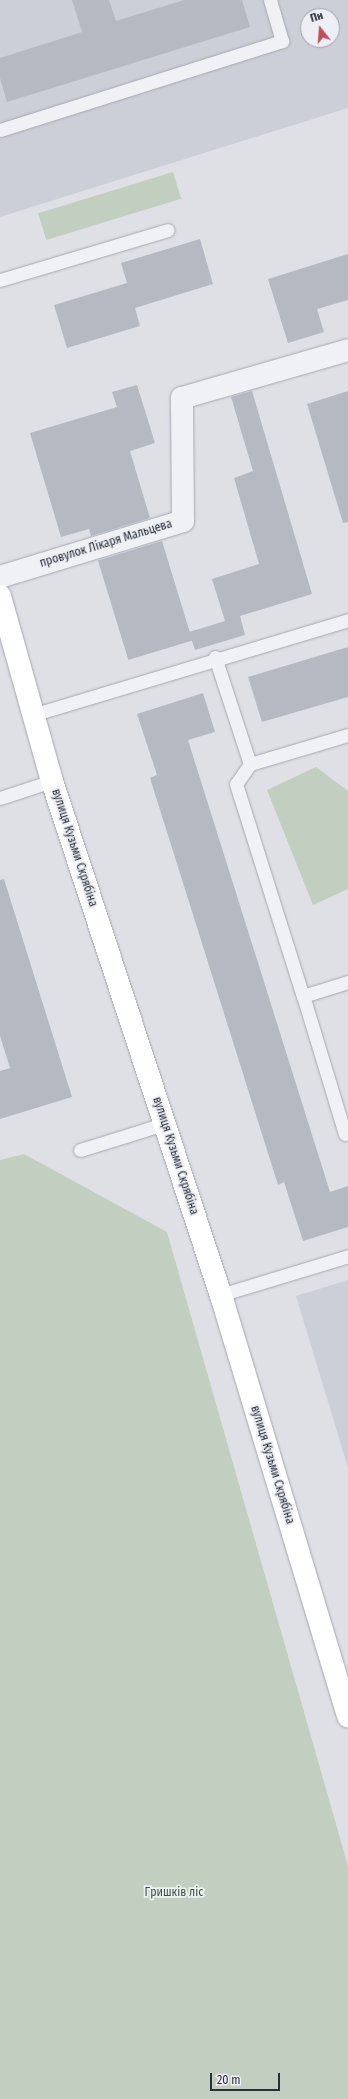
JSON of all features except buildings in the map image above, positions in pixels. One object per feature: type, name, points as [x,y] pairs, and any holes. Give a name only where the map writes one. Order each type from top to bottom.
[{"type":"street","name":"провулок Лікаря Мальцева","points":[[0,577],[183,521],[182,398],[348,350]]},
{"type":"street","name":"вулиця Кузьми Скрябіна","points":[[0,596],[32,715],[52,781],[220,1295],[348,1717]]},
{"type":"lane","points":[[0,130],[282,41],[270,0]]},
{"type":"lane","points":[[0,280],[168,230]]},
{"type":"lane","points":[[32,715],[215,657],[348,620]]},
{"type":"lane","points":[[215,657],[250,764]]},
{"type":"lane","points":[[347,1137],[304,996],[236,784],[250,764],[348,735]]},
{"type":"lane","points":[[0,798],[52,781]]},
{"type":"lane","points":[[304,996],[348,982]]},
{"type":"lane","points":[[80,1150],[164,1124]]},
{"type":"lane","points":[[220,1295],[348,1256]]},
{"type":"shaded area","points":[[0,0],[348,0],[348,108],[0,217]]},
{"type":"shaded area","points":[[348,1280],[348,1468],[296,1296]]},
{"type":"green space","points":[[173,172],[181,199],[46,240],[38,213]]},
{"type":"green space","points":[[316,767],[348,791],[348,889],[313,905],[267,790]]},
{"type":"green space","name":"Гришків ліс","points":[[24,1154],[167,1232],[348,1866],[348,2099],[0,2099],[0,1160]]}]
